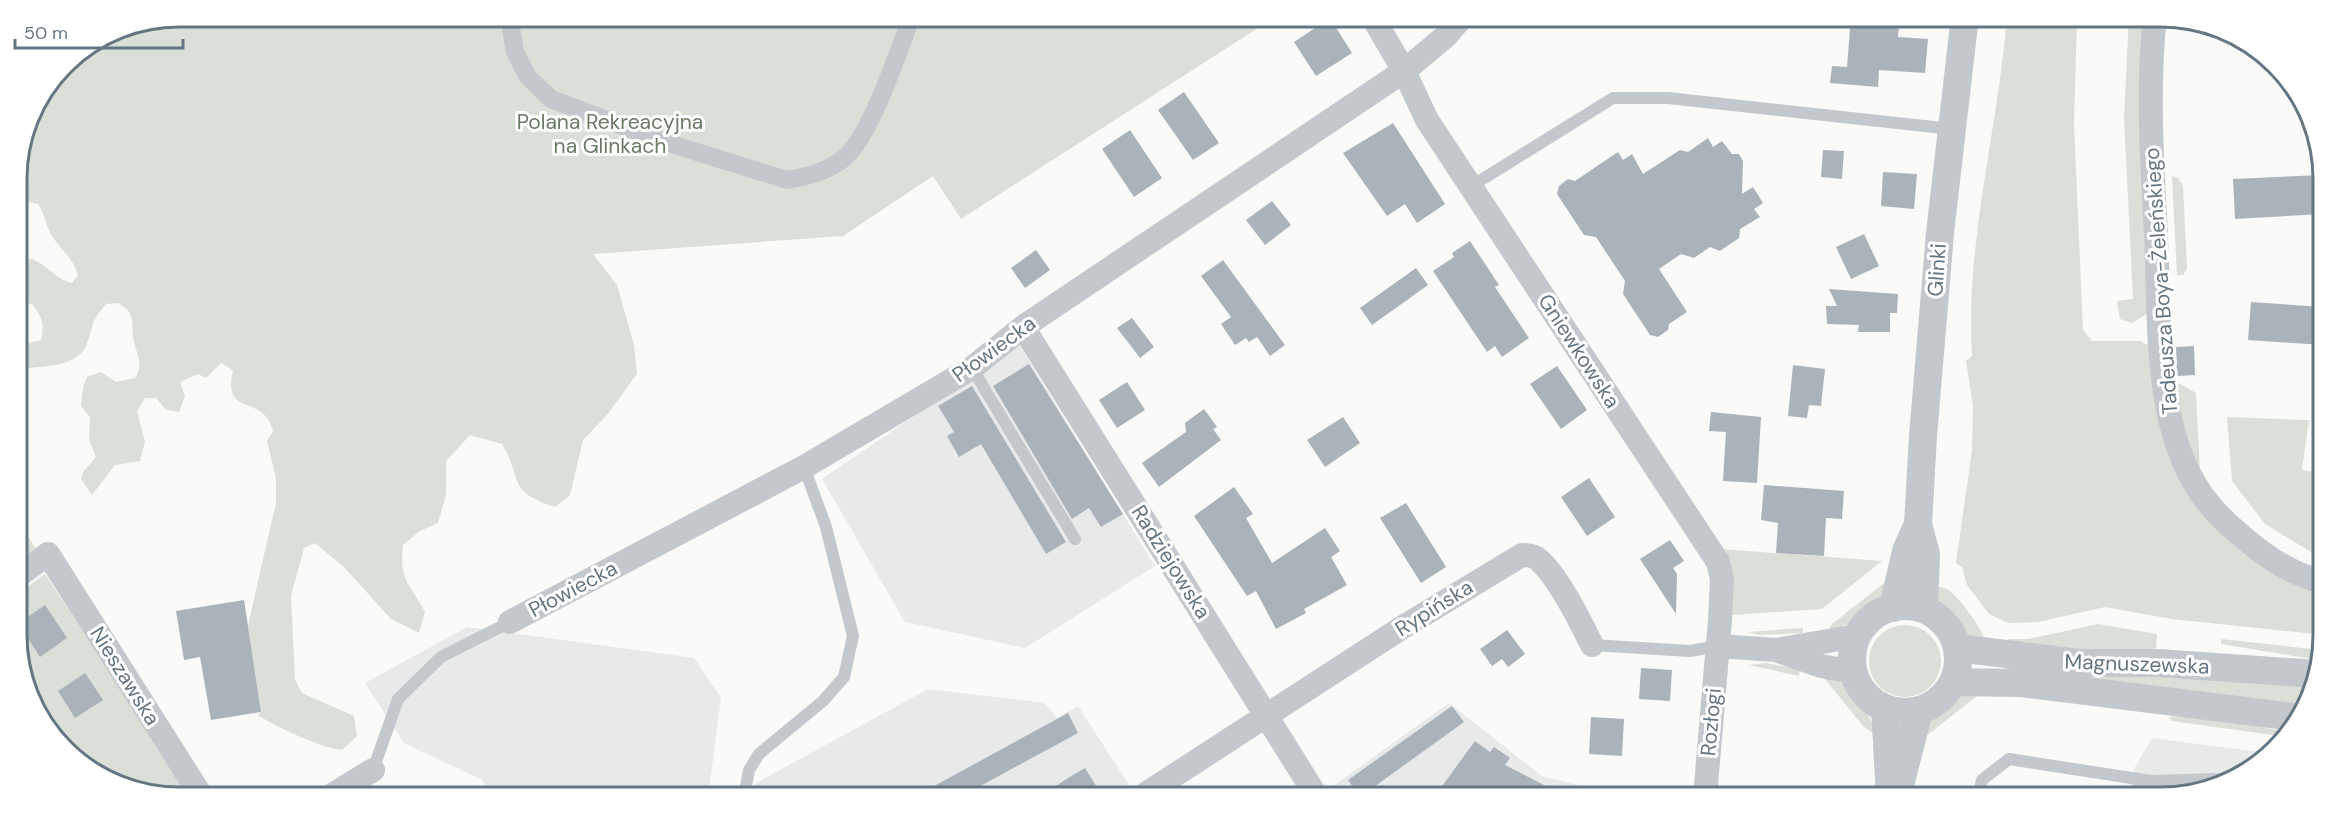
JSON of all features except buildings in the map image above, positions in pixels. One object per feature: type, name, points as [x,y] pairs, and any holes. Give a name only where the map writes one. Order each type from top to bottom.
[{"type":"street","points":[[511,27],[515,52],[523,69],[528,77],[551,99],[668,143],[787,180],[806,177],[844,158],[865,129],[907,27]]},
{"type":"street","name":"Gniewkowska","points":[[1378,27],[1404,71],[1427,120],[1718,562],[1722,579],[1718,646]]},
{"type":"street","name":"Płowiecka","points":[[502,626],[804,467],[972,368],[1023,327],[1404,71],[1454,27]]},
{"type":"street","name":"Glinki","points":[[1924,609],[1926,554],[1918,524],[1940,233],[1964,27]]},
{"type":"street","name":"Tadeusza Boya-Żeleńskiego","points":[[2154,27],[2150,57],[2151,148],[2164,373],[2172,429],[2190,475],[2215,512],[2254,547],[2313,578]]},
{"type":"street","name":"Radziejowska","points":[[1023,327],[1311,787]]},
{"type":"street","name":"Glinki","points":[[1893,608],[1906,551],[1918,524]]},
{"type":"street","name":"Nieszawska","points":[[27,569],[48,554],[195,787]]},
{"type":"street","name":"Rypińska","points":[[1157,787],[1403,627],[1522,555],[1539,559],[1577,614],[1592,645]]},
{"type":"street","points":[[1909,606],[1924,609],[1946,624],[1957,648],[1959,659],[1954,682],[1943,697],[1919,711],[1896,712],[1885,708],[1865,694],[1854,672],[1853,654],[1857,636],[1872,618],[1893,608],[1909,606]]},
{"type":"street","points":[[1718,646],[1776,650],[1857,636]]},
{"type":"street","name":"Rozłogi","points":[[1706,787],[1718,646]]},
{"type":"street","name":"Magnuszewska","points":[[1957,648],[2079,663],[2158,663],[2308,673]]},
{"type":"street","points":[[1776,650],[1821,666],[1854,672]]},
{"type":"street","name":"Magnuszewska","points":[[1954,682],[2021,683],[2289,716]]},
{"type":"street","points":[[1885,708],[1889,787]]},
{"type":"street","points":[[1900,787],[1919,711]]},
{"type":"street","points":[[346,787],[373,770]]},
{"type":"lane","points":[[1470,187],[1614,98],[1668,98],[1952,129]]},
{"type":"lane","points":[[972,368],[1075,539]]},
{"type":"lane","points":[[746,787],[749,770],[759,754],[823,701],[844,677],[853,636],[826,527],[804,467]]},
{"type":"lane","points":[[373,770],[398,699],[441,657],[502,626]]},
{"type":"lane","name":"Rypińska","points":[[1592,645],[1690,651],[1718,646]]},
{"type":"lane","points":[[1980,787],[1982,780],[2009,759],[2144,780],[2210,779]]},
{"type":"lane","points":[[2139,787],[2144,780]]},
{"type":"shaded area","points":[[1019,344],[1155,566],[1025,648],[905,622],[822,479]]},
{"type":"shaded area","points":[[467,627],[694,658],[721,698],[709,787],[487,787],[482,780],[404,743],[365,683]]},
{"type":"shaded area","points":[[928,689],[1045,703],[1057,718],[1078,706],[1131,787],[756,787],[756,783]]},
{"type":"shaded area","points":[[1449,703],[1542,776],[1586,787],[1334,787]]},
{"type":"shaded area","points":[[2152,738],[2258,752],[2237,767],[2210,779],[2171,787],[2133,787],[2134,769]]},
{"type":"green space","name":"Polana Rekreacyjna na Glinkach","points":[[169,27],[1259,27],[961,219],[933,176],[843,236],[593,254],[617,285],[634,345],[637,374],[607,415],[583,440],[570,495],[555,507],[529,495],[518,483],[502,444],[470,435],[446,461],[446,495],[438,523],[420,531],[403,545],[404,575],[425,612],[419,633],[391,619],[344,567],[315,543],[304,548],[291,596],[295,680],[302,693],[354,716],[357,736],[342,750],[299,736],[258,715],[261,712],[248,625],[276,503],[276,478],[267,441],[273,431],[268,419],[261,412],[238,401],[233,395],[231,385],[233,370],[221,363],[206,378],[198,374],[180,382],[185,396],[179,412],[165,409],[156,398],[145,398],[137,411],[145,442],[140,461],[115,465],[92,495],[81,479],[83,472],[96,457],[89,440],[90,417],[81,406],[83,388],[87,377],[101,372],[116,382],[135,378],[139,362],[133,336],[132,318],[128,311],[118,303],[106,304],[94,321],[86,346],[76,358],[61,364],[27,369],[27,342],[41,340],[43,325],[32,304],[27,303],[27,258],[39,263],[65,281],[72,283],[78,275],[72,261],[52,236],[38,204],[27,202],[27,169],[30,149],[47,103],[58,86],[79,65],[103,47],[130,35]]},
{"type":"green space","points":[[2006,27],[2077,27],[2074,123],[2083,330],[2092,341],[2140,341],[2148,345],[2180,478],[2313,584],[2313,634],[2172,619],[2105,607],[2038,622],[2008,623],[1989,614],[1967,585],[1962,567],[1956,563],[1972,451],[1973,406],[1966,361],[1972,356],[1973,271]]},
{"type":"green space","points":[[2129,27],[2145,27],[2148,313],[2132,323],[2120,319],[2117,301],[2133,299],[2124,118]]},
{"type":"green space","points":[[2172,176],[2178,178],[2183,186],[2187,269],[2183,275],[2177,275]]},
{"type":"green space","points":[[2175,381],[2196,393],[2200,471],[2181,424]]},
{"type":"green space","points":[[2227,417],[2309,420],[2302,470],[2313,472],[2313,553],[2265,524],[2232,481]]},
{"type":"green space","points":[[27,534],[35,548],[27,554]]},
{"type":"green space","points":[[1721,549],[1882,561],[1822,609],[1732,615]]},
{"type":"green space","points":[[45,574],[185,787],[159,786],[130,779],[95,761],[65,735],[43,702],[30,665],[27,645],[27,587]]},
{"type":"green space","points":[[1888,580],[1879,599],[1865,614],[1827,632],[1832,624]]},
{"type":"green space","points":[[1933,586],[1947,589],[1957,598],[1975,621],[1985,640],[1968,638],[1938,601]]},
{"type":"green space","points":[[2098,624],[2157,634],[2156,648],[2138,653],[2008,648],[2008,639],[2028,639]]},
{"type":"green space","points":[[1905,625],[1925,631],[1935,641],[1941,661],[1935,681],[1925,691],[1905,697],[1885,691],[1875,681],[1869,661],[1875,641],[1885,631]]},
{"type":"green space","points":[[1803,628],[1803,633],[1759,635],[1748,632]]},
{"type":"green space","points":[[2221,639],[2312,649],[2312,655],[2311,659],[2221,644]]},
{"type":"green space","points":[[1765,663],[1800,669],[1799,676],[1749,665]]},
{"type":"green space","points":[[2005,665],[2306,681],[2293,709],[2005,674]]},
{"type":"green space","points":[[1824,678],[1841,682],[1848,687],[1868,715],[1876,735],[1864,727]]},
{"type":"green space","points":[[1978,695],[1925,737],[1928,723],[1933,718],[1961,696]]},
{"type":"green space","points":[[2169,717],[2216,718],[2280,730],[2275,735],[2172,721]]}]
